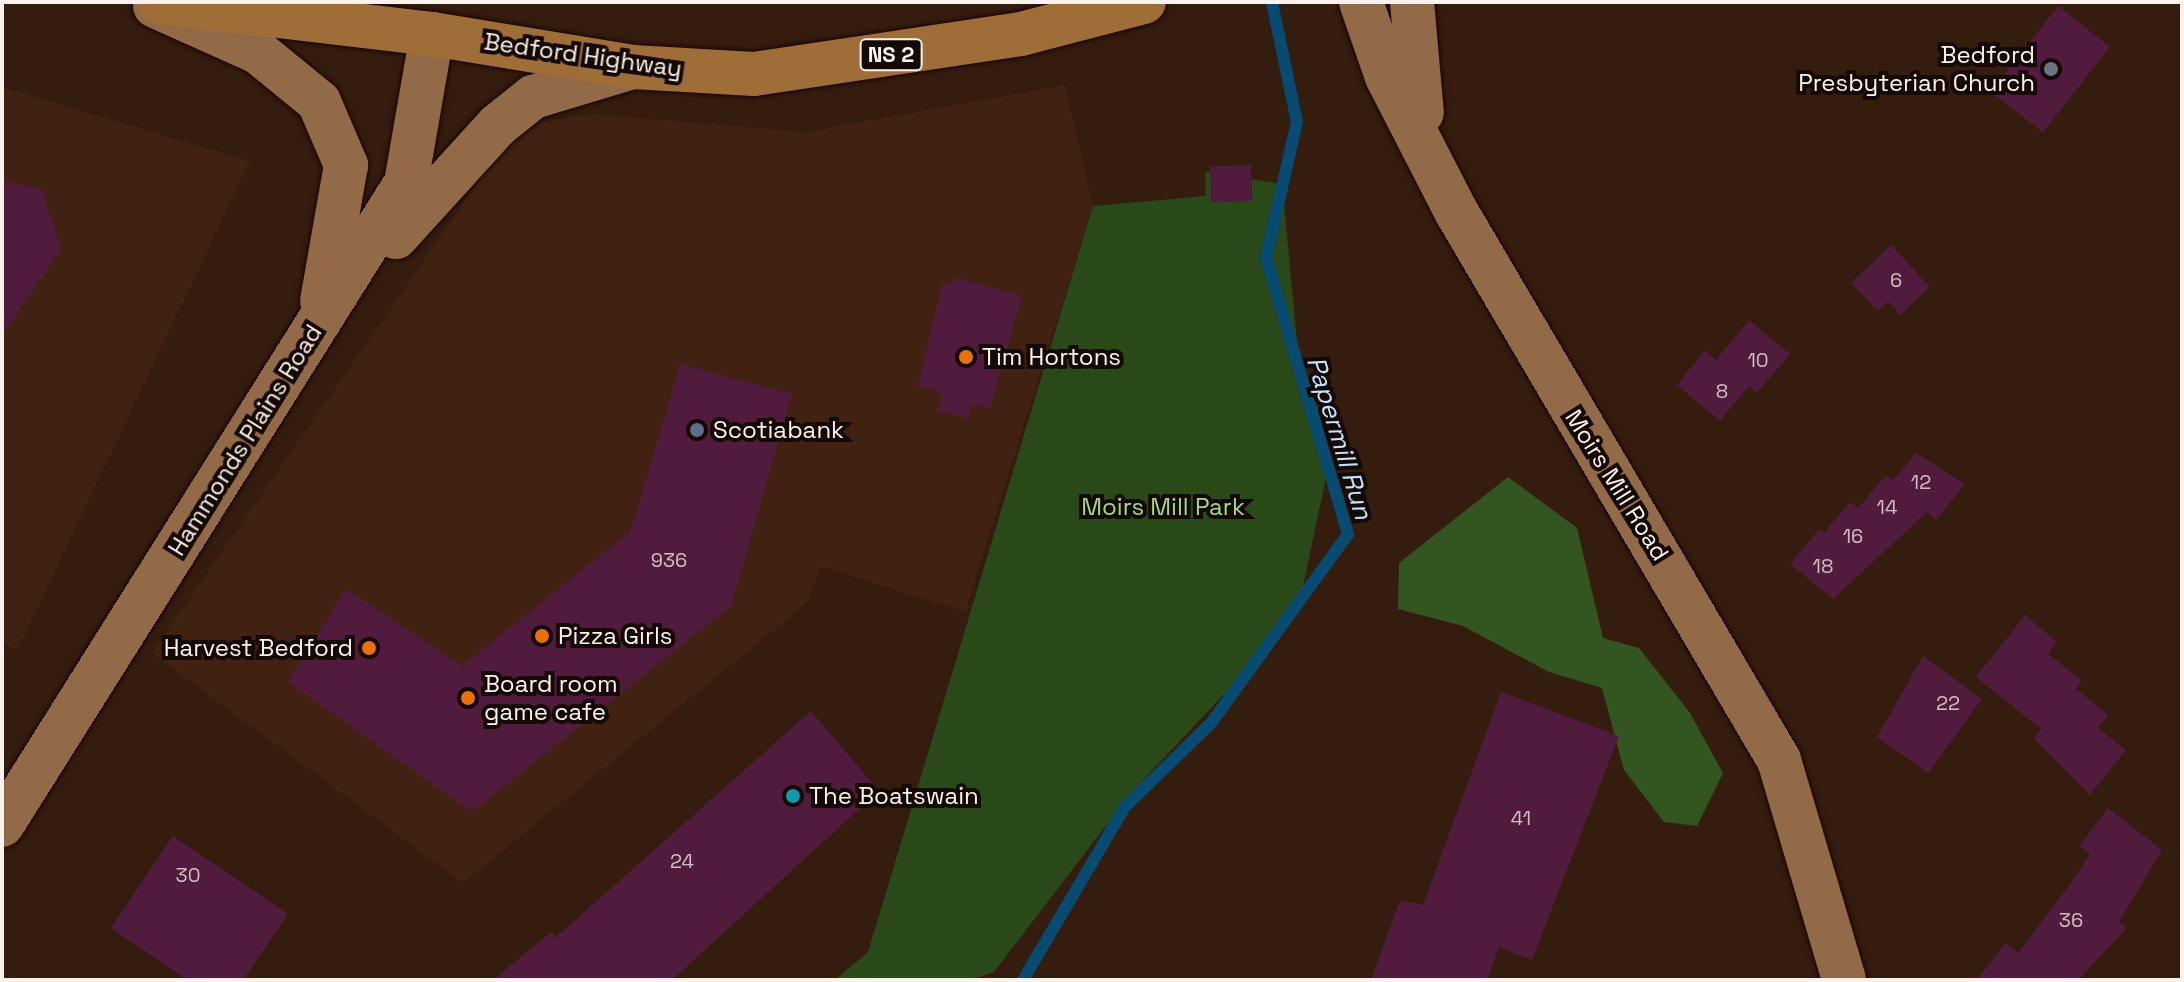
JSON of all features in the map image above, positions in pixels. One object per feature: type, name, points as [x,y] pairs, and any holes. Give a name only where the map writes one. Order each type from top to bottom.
[{"type":"main road","points":[[145,2],[258,52],[319,102],[346,165],[318,325]]},
{"type":"main road","name":"Bedford Highway","points":[[160,2],[432,34],[633,67],[754,74],[1021,34],[1144,2]]},
{"type":"main road","name":"Moirs Mill Road","points":[[1361,2],[1387,77],[1430,163],[1527,339],[1779,760],[1844,980]]},
{"type":"main road","points":[[1412,2],[1412,58],[1430,163]]},
{"type":"main road","name":"Hammonds Plains Road","points":[[2,825],[406,183],[432,34]]},
{"type":"main road","points":[[318,325],[498,125],[533,97],[633,67]]},
{"type":"shaded area","points":[[1065,85],[1093,206],[965,612],[821,566],[807,603],[463,883],[152,653],[499,152],[542,122],[594,114],[806,132]]},
{"type":"shaded area","points":[[2,87],[250,161],[17,651],[2,641]]},
{"type":"green space","name":"Moirs Mill Park","points":[[1205,172],[1282,184],[1297,341],[1305,384],[1321,414],[1327,473],[1303,586],[1262,654],[1131,793],[994,972],[971,980],[835,980],[868,952],[1093,206],[1206,196]]},
{"type":"green space","points":[[1508,477],[1577,528],[1603,638],[1639,648],[1690,713],[1723,773],[1697,826],[1664,822],[1624,770],[1602,688],[1549,672],[1463,626],[1398,609],[1399,563]]},
{"type":"building","name":"Bedford Presbyterian Church","points":[[2058,6],[2110,47],[2043,133],[1991,92]]},
{"type":"building","points":[[1251,165],[1252,201],[1211,202],[1210,166]]},
{"type":"building","points":[[2,180],[42,189],[61,249],[2,336]]},
{"type":"building","points":[[1891,245],[1930,287],[1900,315],[1888,301],[1878,311],[1851,283]]},
{"type":"building","name":"Tim Hortons","points":[[955,277],[1022,296],[990,409],[972,404],[967,419],[937,410],[942,393],[918,386],[942,283],[952,286]]},
{"type":"building","points":[[1749,320],[1790,354],[1757,393],[1749,386],[1720,421],[1677,385],[1705,350],[1716,360]]},
{"type":"building","points":[[680,364],[792,394],[731,606],[472,812],[288,682],[346,589],[462,666],[631,531]]},
{"type":"building","points":[[1916,453],[1965,484],[1936,520],[1927,512],[1833,599],[1790,564],[1819,529],[1824,533],[1850,502],[1858,508],[1886,475],[1893,481]]},
{"type":"building","points":[[2025,615],[2057,642],[2048,654],[2082,681],[2076,689],[2108,715],[2098,728],[2126,750],[2090,795],[2034,739],[2041,729],[1976,677]]},
{"type":"building","points":[[1923,656],[1982,699],[1928,773],[1877,737]]},
{"type":"building","points":[[1501,692],[1619,736],[1532,960],[1499,947],[1487,980],[1371,980],[1400,900],[1423,905]]},
{"type":"building","points":[[811,711],[879,791],[672,980],[493,980],[551,932],[556,937]]},
{"type":"building","points":[[2108,808],[2162,850],[2119,922],[2127,928],[2078,980],[1977,980],[2005,943],[2018,953],[2090,854],[2079,846]]},
{"type":"building","points":[[173,836],[288,914],[243,980],[187,980],[111,928]]},
{"type":"waterway","name":"Papermill Run","points":[[1023,980],[1125,807],[1212,722],[1348,534],[1266,258],[1297,122],[1272,2]]},
{"type":"place","name":"Bedford Presbyterian Church","points":[[2051,69]]},
{"type":"place","name":"Tim Hortons","points":[[966,357]]},
{"type":"place","name":"Scotiabank","points":[[697,430]]},
{"type":"place","name":"Pizza Girls","points":[[542,636]]},
{"type":"place","name":"Harvest Bedford","points":[[369,648]]},
{"type":"place","name":"Board room game cafe","points":[[468,698]]},
{"type":"place","name":"The Boatswain","points":[[793,796]]}]
